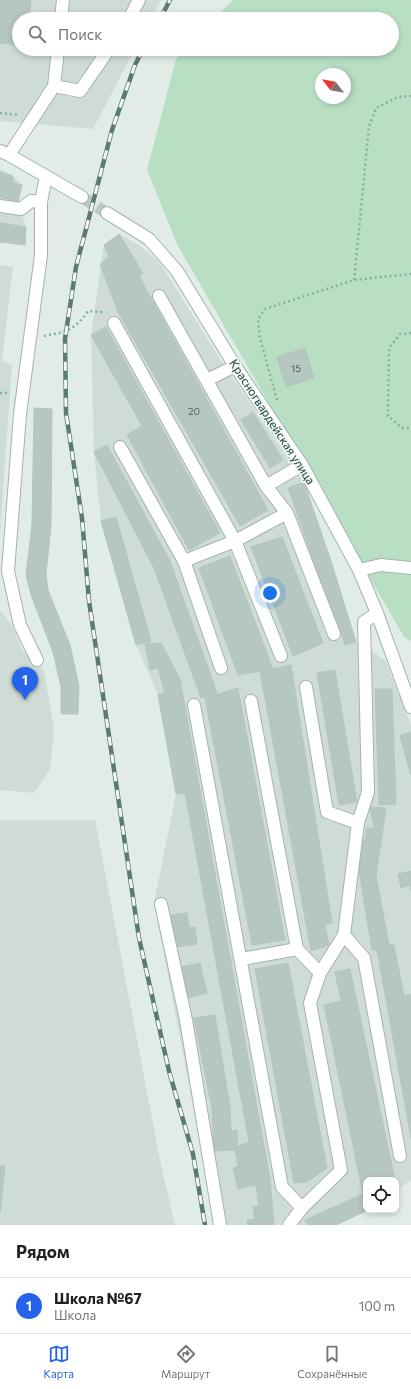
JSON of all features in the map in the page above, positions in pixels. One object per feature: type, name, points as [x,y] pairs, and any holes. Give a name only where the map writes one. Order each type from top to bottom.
[{"type":"street","points":[[62,12],[63,0]]},
{"type":"street","points":[[133,12],[140,0]]},
{"type":"street","points":[[57,56],[54,86],[4,153],[82,197]]},
{"type":"street","points":[[54,86],[80,91],[103,56]]},
{"type":"street","points":[[37,660],[20,625],[8,571],[20,414],[41,254],[41,202],[46,176]]},
{"type":"street","points":[[0,206],[21,209],[31,201],[41,202]]},
{"type":"street","name":"Красногвардейская улица","points":[[107,213],[149,239],[177,271],[235,366],[302,465],[359,570],[377,612],[411,707]]},
{"type":"street","points":[[159,296],[266,486],[287,513],[334,634]]},
{"type":"street","points":[[114,323],[235,541],[281,656]]},
{"type":"street","points":[[207,380],[235,366]]},
{"type":"street","points":[[120,447],[184,561],[221,668]]},
{"type":"street","points":[[266,486],[302,465]]},
{"type":"street","points":[[184,561],[235,541],[287,513]]},
{"type":"street","points":[[359,570],[381,565],[411,568]]},
{"type":"street","points":[[289,1225],[302,1208],[341,1170],[310,1003],[320,973],[344,935],[358,823],[368,792],[364,622],[377,612]]},
{"type":"street","points":[[306,687],[327,812],[358,823]]},
{"type":"street","points":[[251,701],[297,949],[320,973]]},
{"type":"street","points":[[194,704],[242,959],[282,1187],[302,1208]]},
{"type":"street","points":[[161,904],[186,1020],[220,1225]]},
{"type":"street","points":[[344,935],[364,958],[400,1156]]},
{"type":"street","points":[[242,959],[297,949]]},
{"type":"path","points":[[354,280],[369,127],[376,108],[398,97],[411,96]]},
{"type":"path","points":[[277,401],[260,338],[258,319],[265,309],[354,280],[411,274]]},
{"type":"path","points":[[30,339],[66,332],[79,324],[88,311]]},
{"type":"path","points":[[411,333],[400,334],[389,348],[388,416],[402,428],[411,428]]},
{"type":"shaded area","points":[[0,0],[161,0],[155,12],[12,12],[12,56],[131,56],[93,129],[0,121]]},
{"type":"shaded area","points":[[0,169],[13,176],[22,185],[18,202],[26,227],[25,245],[0,242]]},
{"type":"shaded area","points":[[119,234],[139,245],[160,263],[222,362],[304,482],[356,642],[385,660],[411,725],[411,1180],[399,1188],[399,1177],[363,1177],[363,1212],[336,1225],[216,1225],[154,903],[176,794],[158,695],[136,645],[101,521],[94,452],[91,335],[104,245]]},
{"type":"shaded area","points":[[0,265],[13,267],[2,361],[12,365],[0,536]]},
{"type":"shaded area","points":[[0,610],[12,625],[22,650],[44,670],[54,730],[50,769],[34,793],[0,790]]},
{"type":"shaded area","points":[[0,820],[95,820],[160,1160],[175,1225],[0,1225]]},
{"type":"green space","points":[[233,0],[411,0],[411,641],[404,637],[178,246],[147,170],[176,59],[179,56],[399,56],[399,12],[221,12]]},
{"type":"building","points":[[0,0],[31,0],[30,12],[12,12],[12,44],[0,43]]},
{"type":"building","points":[[0,172],[13,176],[12,182],[22,185],[18,202],[0,197]]},
{"type":"building","points":[[0,223],[26,227],[25,245],[0,242]]},
{"type":"building","points":[[119,234],[143,273],[139,276],[268,510],[240,526],[118,312],[100,264],[109,257],[104,245]]},
{"type":"building","points":[[106,327],[220,533],[189,550],[127,435],[142,426],[91,335]]},
{"type":"building","points":[[305,348],[314,378],[286,387],[277,357]]},
{"type":"building","points":[[34,408],[52,409],[51,526],[46,574],[48,590],[70,645],[79,686],[78,714],[61,714],[61,687],[53,652],[31,595],[26,575],[32,524]]},
{"type":"building","points":[[253,412],[283,460],[270,468],[241,420]]},
{"type":"building","points":[[107,445],[170,561],[217,693],[201,698],[154,568],[94,452]]},
{"type":"building","points":[[304,482],[331,561],[356,642],[345,645],[339,625],[336,625],[288,488]]},
{"type":"building","points":[[116,517],[151,641],[136,645],[101,521]]},
{"type":"building","points":[[282,537],[323,643],[293,656],[251,547]]},
{"type":"building","points":[[230,556],[273,669],[238,675],[199,568]]},
{"type":"building","points":[[161,643],[180,679],[270,1179],[274,1225],[248,1225],[247,1220],[255,1219],[253,1207],[259,1206],[256,1185],[238,1189],[233,1168],[238,1167],[235,1150],[238,1146],[249,1142],[185,793],[176,794],[158,695],[165,693],[158,668],[150,670],[145,644]]},
{"type":"building","points":[[291,665],[332,923],[325,925],[329,945],[311,951],[260,671]]},
{"type":"building","points":[[335,670],[357,802],[339,805],[317,673]]},
{"type":"building","points":[[238,688],[285,940],[252,945],[205,698]]},
{"type":"building","points":[[375,689],[392,689],[396,804],[379,805]]},
{"type":"building","points":[[410,732],[411,736],[411,775],[400,736]]},
{"type":"building","points":[[370,807],[386,808],[376,876],[389,945],[394,945],[404,996],[410,994],[411,1001],[411,1138],[377,950],[372,950],[357,858],[361,859],[361,840],[366,839],[366,828],[374,828]]},
{"type":"building","points":[[411,871],[411,891],[410,885],[401,888],[398,874]]},
{"type":"building","points":[[187,913],[189,928],[195,927],[197,944],[176,947],[171,915]]},
{"type":"building","points":[[200,963],[207,993],[188,998],[181,967]]},
{"type":"building","points":[[288,963],[327,1168],[307,1182],[294,1183],[255,969]]},
{"type":"building","points":[[350,969],[394,1177],[363,1177],[363,1194],[324,1005],[341,1001],[335,972]]},
{"type":"building","points":[[215,1015],[230,1107],[231,1131],[237,1130],[238,1146],[235,1150],[214,1151],[212,1109],[194,1018]]},
{"type":"building","points":[[0,1166],[5,1166],[0,1213]]},
{"type":"building","points":[[363,1194],[363,1212],[336,1225],[308,1225],[305,1220]]},
{"type":"tunnel","points":[[82,197],[107,213]]},
{"type":"railway","points":[[164,12],[170,0]]},
{"type":"railway","points":[[140,56],[112,130],[76,267],[65,339],[66,413],[82,518],[89,601],[139,938],[169,1071],[193,1154],[205,1225]]},
{"type":"place","name":"Школа №67","points":[[25,700]]}]
